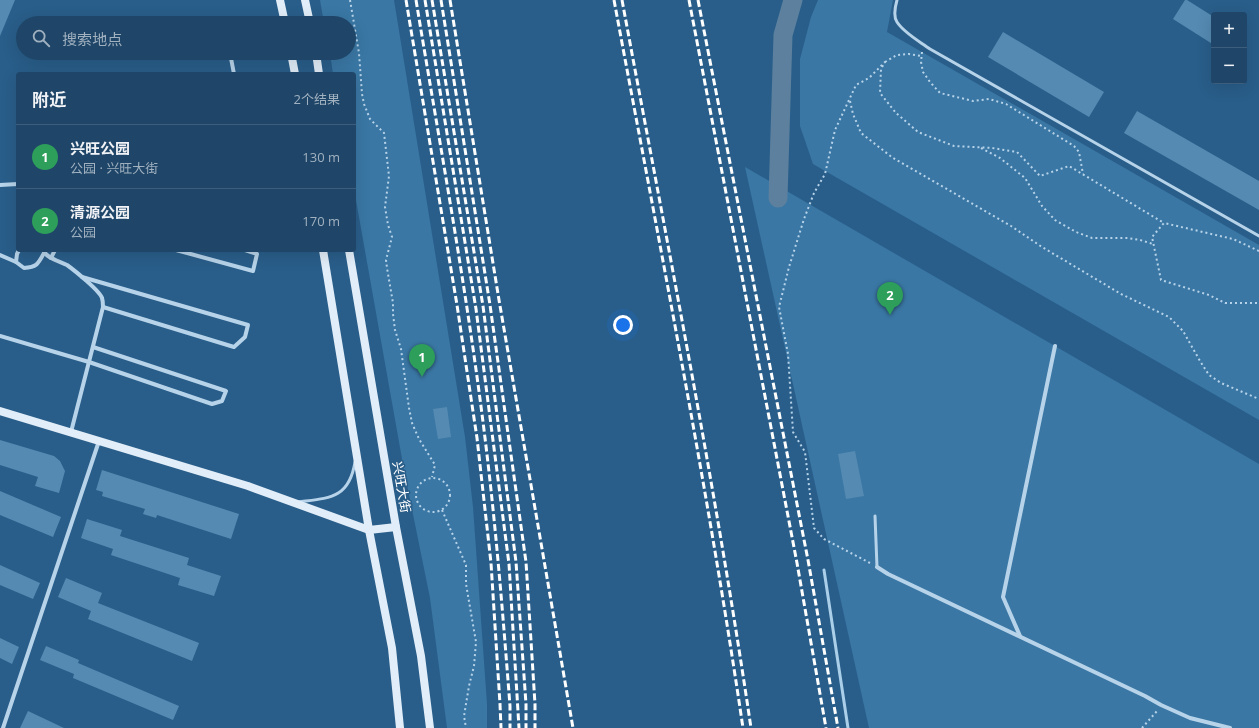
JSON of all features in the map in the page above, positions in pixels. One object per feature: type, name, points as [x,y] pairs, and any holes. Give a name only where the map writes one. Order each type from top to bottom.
[{"type":"main road","points":[[280,0],[283,16]]},
{"type":"main road","points":[[306,0],[309,16]]},
{"type":"main road","points":[[292,60],[294,72]]},
{"type":"main road","points":[[317,60],[319,72]]},
{"type":"main road","points":[[323,252],[369,530],[392,648],[400,728]]},
{"type":"main road","name":"兴旺大街","points":[[349,252],[396,527],[422,656],[430,728]]},
{"type":"main road","points":[[0,411],[248,486],[369,530],[396,527]]},
{"type":"street","points":[[231,60],[234,72]]},
{"type":"street","points":[[0,185],[16,184]]},
{"type":"street","points":[[16,262],[18,252]]},
{"type":"street","points":[[0,255],[16,262],[24,268],[33,267],[38,263],[44,252]]},
{"type":"street","points":[[45,252],[51,258],[67,266],[82,277],[102,297],[103,307],[71,433]]},
{"type":"street","points":[[51,258],[54,252]]},
{"type":"street","points":[[183,252],[253,271],[257,254],[251,252]]},
{"type":"street","points":[[82,277],[248,325],[245,337],[234,347],[103,307]]},
{"type":"street","points":[[0,336],[89,362],[212,404],[222,400],[226,391],[93,347]]},
{"type":"street","points":[[1021,636],[1003,597],[1056,346]]},
{"type":"street","points":[[3,728],[99,441]]},
{"type":"street","points":[[877,567],[888,574],[1021,636],[1161,705],[1190,718],[1230,728]]},
{"type":"lane","points":[[897,0],[895,10],[896,21],[906,32],[925,45],[1259,236]]},
{"type":"lane","points":[[292,502],[327,498],[339,494],[347,485],[353,471],[356,452]]},
{"type":"lane","points":[[875,516],[877,567]]},
{"type":"path","points":[[350,0],[353,16]]},
{"type":"path","points":[[356,35],[364,104],[370,119],[384,133],[389,176],[385,207],[392,237],[386,260],[395,330],[401,349],[412,424],[419,439],[435,464],[432,477]]},
{"type":"path","points":[[925,45],[921,56],[923,72],[940,93],[972,102],[989,99],[1006,104],[1074,146],[1079,152],[1083,174]]},
{"type":"path","points":[[877,567],[824,539],[814,528],[805,452],[793,432],[788,354],[779,306],[804,219],[815,192],[825,174],[835,130],[856,85],[869,78],[885,62],[897,55],[909,54],[921,56]]},
{"type":"path","points":[[885,62],[881,69],[880,92],[896,113],[918,132],[954,146],[1017,152],[1040,176],[1069,166],[1164,223],[1233,239],[1259,251]]},
{"type":"path","points":[[850,100],[852,114],[861,133],[893,158],[1011,226],[1048,251],[1121,294],[1168,317],[1183,331],[1209,375],[1221,383],[1259,399]]},
{"type":"path","points":[[981,148],[1000,158],[1025,178],[1042,206],[1056,220],[1076,232],[1092,238],[1128,238],[1153,244]]},
{"type":"path","points":[[1164,223],[1152,237],[1160,280],[1209,295],[1225,303],[1259,303]]},
{"type":"path","points":[[432,477],[443,480],[450,490],[449,501],[442,510],[437,512],[425,511],[417,502],[416,497],[416,491],[422,481],[432,477]]},
{"type":"path","points":[[442,510],[466,565],[466,584],[476,642],[474,666],[468,686],[464,716],[466,728]]},
{"type":"path","points":[[1142,728],[1161,705]]},
{"type":"shaded area","points":[[320,0],[394,0],[465,437],[473,507],[487,704],[487,728],[447,728],[430,598],[404,470],[356,200],[356,72],[333,72],[331,60],[356,60],[356,16],[323,16]]},
{"type":"shaded area","points":[[818,0],[893,0],[887,32],[1259,245],[1259,420],[813,164],[800,126],[800,59],[811,17]]},
{"type":"shaded area","points":[[745,167],[1259,464],[1259,728],[869,728]]},
{"type":"building","points":[[0,0],[15,0],[0,36]]},
{"type":"building","points":[[1185,0],[1211,15],[1211,43],[1173,19]]},
{"type":"building","points":[[1003,32],[1104,92],[1089,117],[988,57]]},
{"type":"building","points":[[1137,111],[1259,181],[1259,210],[1124,133]]},
{"type":"building","points":[[447,407],[451,437],[438,439],[433,409]]},
{"type":"building","points":[[0,440],[54,456],[60,461],[65,471],[59,493],[35,486],[38,477],[0,465]]},
{"type":"building","points":[[855,451],[864,496],[846,499],[838,454]]},
{"type":"building","points":[[102,470],[239,514],[231,539],[157,515],[156,518],[143,514],[145,509],[102,496],[103,492],[96,490]]},
{"type":"building","points":[[0,491],[61,517],[53,537],[0,515]]},
{"type":"building","points":[[87,519],[122,530],[120,536],[189,558],[187,565],[221,576],[214,596],[178,585],[180,578],[111,555],[113,549],[81,538]]},
{"type":"building","points":[[0,565],[40,583],[33,599],[0,585]]},
{"type":"building","points":[[66,578],[102,593],[98,603],[199,643],[192,661],[88,619],[91,611],[58,597]]},
{"type":"building","points":[[0,638],[19,647],[12,664],[0,658]]},
{"type":"building","points":[[46,646],[79,660],[78,663],[179,706],[173,720],[73,678],[74,674],[40,660]]},
{"type":"building","points":[[28,711],[64,728],[20,728]]},
{"type":"waterway","points":[[778,198],[783,35],[793,0]]},
{"type":"waterway","points":[[824,570],[848,728]]},
{"type":"railway","points":[[406,0],[457,305],[477,438],[491,563],[501,728]]},
{"type":"railway","points":[[416,0],[462,273],[478,383],[493,505],[510,706],[510,728]]},
{"type":"railway","points":[[425,0],[476,309],[509,564],[519,728]]},
{"type":"railway","points":[[432,0],[483,306],[516,562],[526,704],[526,728]]},
{"type":"railway","points":[[441,0],[490,305],[526,562],[535,704],[535,728]]},
{"type":"railway","points":[[450,0],[499,300],[573,728]]},
{"type":"railway","points":[[614,0],[698,454],[743,728]]},
{"type":"railway","points":[[622,0],[706,454],[751,728]]},
{"type":"railway","points":[[689,0],[797,563],[826,728]]},
{"type":"railway","points":[[698,0],[808,560],[838,728]]},
{"type":"place","name":"清源公园","points":[[890,315]]},
{"type":"place","name":"兴旺公园","points":[[422,377]]}]
